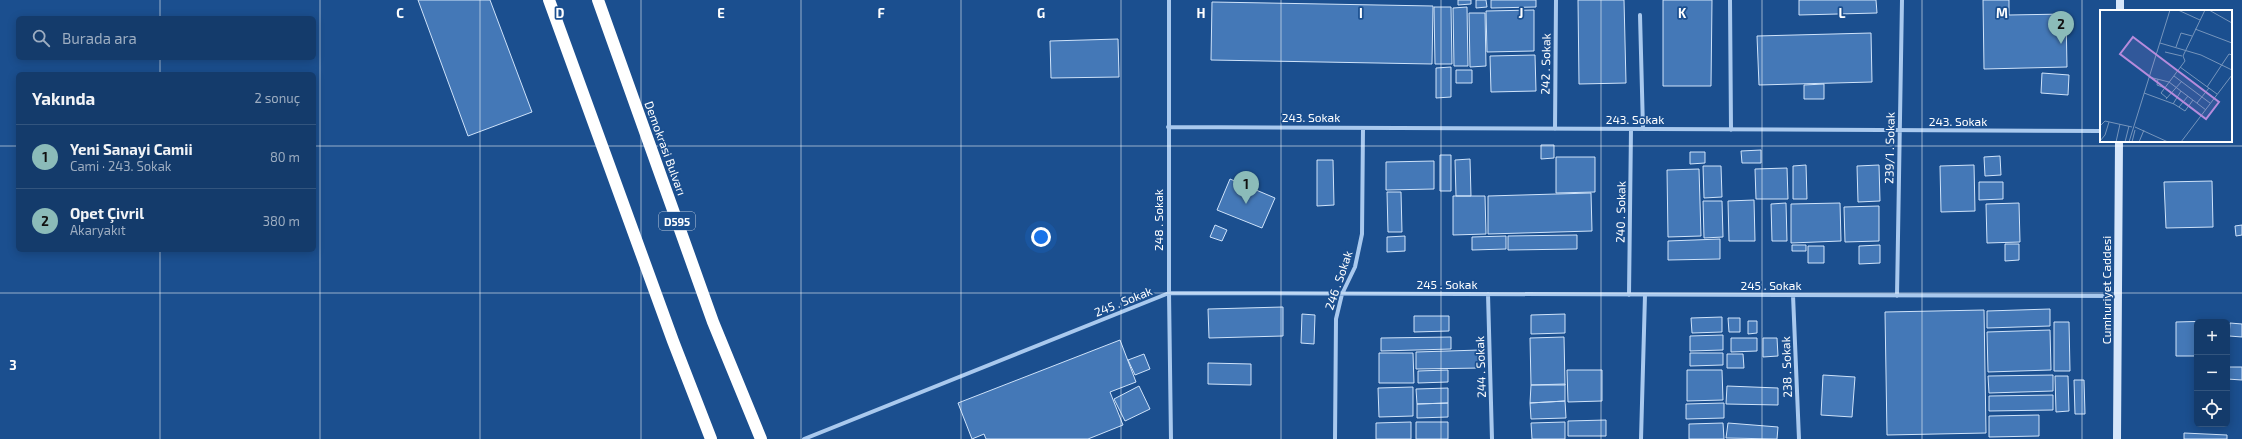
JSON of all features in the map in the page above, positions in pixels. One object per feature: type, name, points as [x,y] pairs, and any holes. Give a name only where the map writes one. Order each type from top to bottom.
[{"type":"highway","points":[[549,0],[673,341],[711,439]]},
{"type":"highway","name":"Demokrasi Bulvarı","points":[[598,0],[714,322],[761,439]]},
{"type":"main road","name":"Cumhuriyet Caddesi","points":[[2117,439],[2119,142]]},
{"type":"street","name":"248 . Sokak","points":[[1168,0],[1171,439]]},
{"type":"street","name":"242 . Sokak","points":[[1554,129],[1556,0]]},
{"type":"street","points":[[1730,0],[1731,130]]},
{"type":"street","name":"239/1 . Sokak","points":[[1897,296],[1902,0]]},
{"type":"street","points":[[1640,15],[1643,129]]},
{"type":"street","name":"243. Sokak","points":[[1168,127],[2100,132]]},
{"type":"street","name":"246 . Sokak","points":[[1335,439],[1336,319],[1342,294],[1355,267],[1362,234],[1363,128]]},
{"type":"street","name":"240 . Sokak","points":[[1629,295],[1631,129]]},
{"type":"street","name":"245 . Sokak","points":[[804,439],[1169,293],[2118,296]]},
{"type":"street","name":"244 . Sokak","points":[[1488,294],[1492,439]]},
{"type":"street","points":[[1641,439],[1645,295]]},
{"type":"street","name":"238 . Sokak","points":[[1793,295],[1799,439]]},
{"type":"building","points":[[418,0],[490,0],[532,112],[468,136]]},
{"type":"building","points":[[1458,0],[1471,0],[1471,4],[1458,5]]},
{"type":"building","points":[[1476,0],[1486,0],[1487,7],[1476,8]]},
{"type":"building","points":[[1491,0],[1536,0],[1536,7],[1491,8]]},
{"type":"building","points":[[1578,0],[1624,0],[1626,83],[1579,84]]},
{"type":"building","points":[[1663,0],[1712,0],[1711,86],[1663,86]]},
{"type":"building","points":[[1799,0],[1876,0],[1877,13],[1799,15]]},
{"type":"building","points":[[1983,0],[2009,0],[2009,15],[2066,14],[2067,67],[1984,69]]},
{"type":"building","points":[[1212,2],[1433,6],[1432,64],[1211,60]]},
{"type":"building","points":[[1434,7],[1451,7],[1452,64],[1435,64]]},
{"type":"building","points":[[1467,7],[1468,66],[1454,66],[1453,8]]},
{"type":"building","points":[[1534,10],[1534,51],[1487,52],[1486,11]]},
{"type":"building","points":[[1469,13],[1485,13],[1486,66],[1470,67]]},
{"type":"building","points":[[1871,33],[1872,82],[1759,85],[1757,36]]},
{"type":"building","points":[[1118,39],[1119,77],[1051,78],[1050,41]]},
{"type":"building","points":[[1535,55],[1536,91],[1491,92],[1490,56]]},
{"type":"building","points":[[1451,67],[1451,97],[1436,98],[1436,68]]},
{"type":"building","points":[[1456,70],[1472,70],[1472,83],[1456,83]]},
{"type":"building","points":[[2042,73],[2069,75],[2068,95],[2041,93]]},
{"type":"building","points":[[1824,84],[1824,99],[1804,99],[1804,85]]},
{"type":"building","points":[[1541,145],[1554,145],[1554,158],[1541,159]]},
{"type":"building","points":[[1761,150],[1761,163],[1742,163],[1741,151]]},
{"type":"building","points":[[1690,152],[1705,152],[1705,163],[1690,164]]},
{"type":"building","points":[[1440,155],[1451,155],[1451,191],[1440,191]]},
{"type":"building","points":[[2000,156],[2001,175],[1985,176],[1984,157]]},
{"type":"building","points":[[1556,157],[1595,157],[1595,192],[1556,193]]},
{"type":"building","points":[[1470,159],[1471,196],[1456,196],[1455,160]]},
{"type":"building","points":[[1317,160],[1333,160],[1334,205],[1317,206]]},
{"type":"building","points":[[1434,161],[1434,189],[1386,190],[1386,162]]},
{"type":"building","points":[[1806,165],[1807,199],[1793,199],[1793,166]]},
{"type":"building","points":[[1879,165],[1880,201],[1858,202],[1857,166]]},
{"type":"building","points":[[1974,165],[1975,211],[1941,212],[1940,166]]},
{"type":"building","points":[[1703,166],[1721,166],[1722,197],[1704,198]]},
{"type":"building","points":[[1787,168],[1788,199],[1756,199],[1755,169]]},
{"type":"building","points":[[1699,169],[1701,236],[1668,237],[1667,170]]},
{"type":"building","points":[[1230,179],[1275,198],[1262,228],[1217,210]]},
{"type":"building","points":[[2212,181],[2213,227],[2166,228],[2164,182]]},
{"type":"building","points":[[1979,182],[2003,182],[2003,199],[1979,200]]},
{"type":"building","points":[[1387,192],[1401,192],[1402,232],[1388,232]]},
{"type":"building","points":[[1591,193],[1592,231],[1488,234],[1488,196]]},
{"type":"building","points":[[1453,196],[1485,196],[1486,234],[1453,235]]},
{"type":"building","points":[[1754,200],[1755,241],[1729,241],[1728,201]]},
{"type":"building","points":[[1703,201],[1722,201],[1723,237],[1704,238]]},
{"type":"building","points":[[1786,203],[1787,241],[1772,241],[1771,204]]},
{"type":"building","points":[[1840,203],[1841,241],[1791,243],[1791,204]]},
{"type":"building","points":[[2019,203],[2020,242],[1987,243],[1986,204]]},
{"type":"building","points":[[1879,206],[1879,241],[1845,242],[1844,207]]},
{"type":"building","points":[[1215,225],[1227,230],[1222,241],[1210,237]]},
{"type":"building","points":[[2242,225],[2242,235],[2236,236],[2235,226]]},
{"type":"building","points":[[1577,235],[1577,249],[1508,250],[1508,236]]},
{"type":"building","points":[[1405,236],[1405,251],[1387,252],[1387,237]]},
{"type":"building","points":[[1506,236],[1506,249],[1472,250],[1472,237]]},
{"type":"building","points":[[1720,239],[1720,259],[1668,260],[1668,241]]},
{"type":"building","points":[[2005,244],[2019,244],[2019,260],[2005,261]]},
{"type":"building","points":[[1792,245],[1806,245],[1806,251],[1792,251]]},
{"type":"building","points":[[1880,245],[1880,263],[1859,264],[1859,246]]},
{"type":"building","points":[[1808,246],[1824,246],[1824,263],[1808,263]]},
{"type":"building","points":[[1283,307],[1283,336],[1209,338],[1208,309]]},
{"type":"building","points":[[2050,309],[2050,326],[1987,328],[1987,311]]},
{"type":"building","points":[[1984,310],[1986,433],[1887,435],[1885,312]]},
{"type":"building","points":[[1302,314],[1315,315],[1314,344],[1301,343]]},
{"type":"building","points":[[1565,314],[1565,333],[1531,334],[1531,315]]},
{"type":"building","points":[[1414,316],[1449,316],[1449,331],[1414,332]]},
{"type":"building","points":[[1722,317],[1722,332],[1692,333],[1691,318]]},
{"type":"building","points":[[1728,318],[1740,318],[1740,332],[1729,332]]},
{"type":"building","points":[[1748,321],[1757,321],[1757,333],[1748,334]]},
{"type":"building","points":[[2054,322],[2069,322],[2070,371],[2054,371]]},
{"type":"building","points":[[2176,322],[2194,322],[2194,356],[2176,356]]},
{"type":"building","points":[[2230,323],[2242,324],[2242,337],[2230,336]]},
{"type":"building","points":[[2050,330],[2051,370],[1988,372],[1987,332]]},
{"type":"building","points":[[1723,335],[1723,350],[1690,351],[1690,336]]},
{"type":"building","points":[[1451,337],[1451,349],[1381,351],[1381,338]]},
{"type":"building","points":[[1564,337],[1565,385],[1531,385],[1530,338]]},
{"type":"building","points":[[1731,338],[1757,338],[1757,351],[1731,352]]},
{"type":"building","points":[[1763,338],[1777,338],[1778,356],[1763,357]]},
{"type":"building","points":[[1120,340],[1136,382],[1110,392],[1123,425],[1088,439],[986,439],[984,434],[972,439],[958,403]]},
{"type":"building","points":[[1480,350],[1481,368],[1416,369],[1416,352]]},
{"type":"building","points":[[1379,353],[1413,353],[1414,383],[1379,383]]},
{"type":"building","points":[[1690,353],[1723,353],[1723,365],[1690,366]]},
{"type":"building","points":[[1144,354],[1150,369],[1135,375],[1128,360]]},
{"type":"building","points":[[1727,354],[1743,354],[1744,368],[1727,368]]},
{"type":"building","points":[[1208,363],[1251,364],[1251,385],[1208,384]]},
{"type":"building","points":[[2230,367],[2242,367],[2242,380],[2230,379]]},
{"type":"building","points":[[1448,370],[1448,382],[1418,383],[1418,371]]},
{"type":"building","points":[[1567,370],[1602,370],[1602,401],[1568,402]]},
{"type":"building","points":[[1687,370],[1722,370],[1723,400],[1687,401]]},
{"type":"building","points":[[1823,375],[1855,377],[1852,417],[1821,415]]},
{"type":"building","points":[[2053,375],[2053,391],[1989,393],[1988,376]]},
{"type":"building","points":[[2055,376],[2068,376],[2069,411],[2056,412]]},
{"type":"building","points":[[2074,380],[2084,380],[2085,414],[2075,414]]},
{"type":"building","points":[[1565,384],[1565,401],[1530,403],[1531,385]]},
{"type":"building","points":[[1139,386],[1150,409],[1125,421],[1114,399]]},
{"type":"building","points":[[1727,386],[1778,388],[1778,405],[1726,404]]},
{"type":"building","points":[[1413,387],[1413,416],[1379,417],[1378,388]]},
{"type":"building","points":[[1448,388],[1448,403],[1417,404],[1416,389]]},
{"type":"building","points":[[2053,395],[2053,410],[1989,411],[1989,396]]},
{"type":"building","points":[[1565,401],[1566,418],[1531,419],[1530,403]]},
{"type":"building","points":[[1448,403],[1448,417],[1417,418],[1417,404]]},
{"type":"building","points":[[1724,403],[1724,418],[1686,419],[1686,404]]},
{"type":"building","points":[[2039,415],[2039,436],[1989,437],[1989,416]]},
{"type":"building","points":[[1606,420],[1606,436],[1568,436],[1568,421]]},
{"type":"building","points":[[1411,422],[1411,439],[1376,439],[1376,423]]},
{"type":"building","points":[[1416,422],[1448,422],[1448,439],[1416,439]]},
{"type":"building","points":[[1565,422],[1565,439],[1532,439],[1531,423]]},
{"type":"building","points":[[1723,423],[1724,439],[1689,439],[1689,424]]},
{"type":"building","points":[[1728,423],[1778,427],[1777,439],[1726,438]]},
{"type":"building","points":[[2184,433],[2227,435],[2227,439],[2184,439]]},
{"type":"place","name":"Opet Çivril","points":[[2061,44]]},
{"type":"place","name":"Yeni Sanayi Camii","points":[[1246,204]]}]
